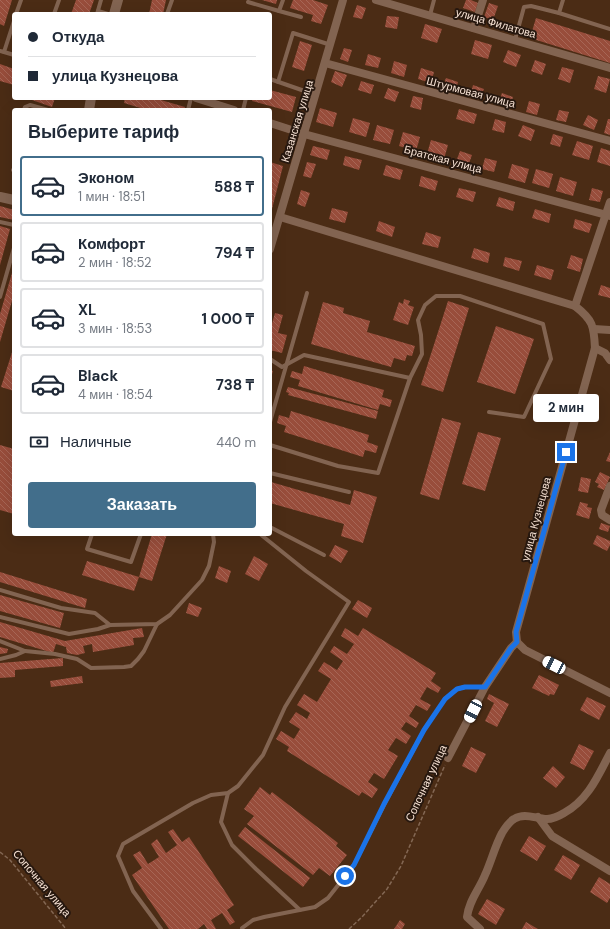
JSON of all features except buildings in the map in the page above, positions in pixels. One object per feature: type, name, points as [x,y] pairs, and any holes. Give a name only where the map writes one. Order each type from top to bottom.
[{"type":"street","points":[[115,12],[118,0]]},
{"type":"street","name":"Казанская улица","points":[[272,243],[343,0]]},
{"type":"street","name":"улица Филатова","points":[[376,0],[610,68]]},
{"type":"street","points":[[474,28],[483,0]]},
{"type":"street","name":"Штурмовая улица","points":[[325,63],[610,141]]},
{"type":"street","points":[[202,100],[228,108]]},
{"type":"street","name":"Братская улица","points":[[272,124],[304,134],[608,215]]},
{"type":"street","points":[[0,197],[12,200]]},
{"type":"street","points":[[575,306],[608,215],[610,202]]},
{"type":"street","points":[[280,217],[575,306],[587,315],[594,329],[610,330]]},
{"type":"street","name":"улица Кузнецова","points":[[517,642],[516,632],[594,348],[594,329]]},
{"type":"street","points":[[594,348],[605,353],[610,360]]},
{"type":"street","points":[[610,486],[601,510],[602,515],[610,520]]},
{"type":"street","points":[[517,642],[525,650],[610,693]]},
{"type":"street","name":"Сопочная улица","points":[[448,758],[485,687],[511,648],[517,642]]},
{"type":"street","points":[[480,929],[467,917],[468,907],[485,876],[502,833],[508,824],[515,819],[525,816],[547,819],[557,817],[571,809],[583,799],[596,781],[610,753]]},
{"type":"street","points":[[538,818],[552,836],[610,871]]},
{"type":"lane","points":[[17,12],[21,0]]},
{"type":"lane","points":[[55,12],[59,0]]},
{"type":"lane","points":[[97,12],[101,0]]},
{"type":"lane","points":[[168,12],[172,0]]},
{"type":"lane","points":[[280,11],[283,0]]},
{"type":"lane","points":[[430,15],[434,0]]},
{"type":"lane","points":[[559,13],[563,0]]},
{"type":"lane","points":[[248,2],[300,17]]},
{"type":"lane","points":[[515,40],[524,8],[532,6],[610,29]]},
{"type":"lane","points":[[12,26],[2,52],[12,54]]},
{"type":"lane","points":[[278,82],[293,33],[331,45]]},
{"type":"lane","points":[[272,80],[316,95]]},
{"type":"lane","points":[[25,108],[30,105],[41,108]]},
{"type":"lane","points":[[0,222],[12,225]]},
{"type":"lane","points":[[0,297],[12,255]]},
{"type":"lane","points":[[272,415],[307,293]]},
{"type":"lane","points":[[272,446],[338,466],[378,473],[410,378],[422,354],[421,335],[418,320],[425,305],[436,296],[460,296],[543,324],[552,359],[524,417],[489,412]]},
{"type":"lane","points":[[272,360],[282,367],[304,355],[410,378]]},
{"type":"lane","points":[[272,473],[350,492]]},
{"type":"lane","points":[[272,528],[324,555]]},
{"type":"lane","points":[[91,536],[87,549],[131,562],[139,536]]},
{"type":"lane","points":[[0,641],[25,651],[55,654],[77,659],[91,668],[131,666],[144,651],[157,624],[170,615],[202,580],[209,566],[214,542],[213,536]]},
{"type":"lane","points":[[161,929],[133,891],[118,856],[123,844],[193,803],[211,795],[228,793],[238,786],[263,755],[285,707],[349,602],[306,571],[262,536]]},
{"type":"lane","points":[[0,590],[61,608],[95,613],[110,625]]},
{"type":"lane","points":[[0,616],[69,634],[98,629],[110,625],[157,624]]},
{"type":"lane","points":[[0,659],[25,651]]},
{"type":"lane","points":[[242,928],[252,920],[264,916],[315,907],[328,898],[354,865],[384,804],[424,730],[445,699],[457,689],[465,687],[485,687]]},
{"type":"lane","points":[[228,793],[221,822],[232,845],[300,910]]},
{"type":"path","name":"Сопочная улица","points":[[349,929],[387,889],[401,866],[448,758]]},
{"type":"path","name":"Сопочная улица","points":[[0,852],[10,860],[66,929]]},
{"type":"route","points":[[345,876],[354,865],[384,804],[424,730],[445,699],[457,689],[465,687],[485,687],[511,648],[517,642],[516,632],[566,452]]}]
